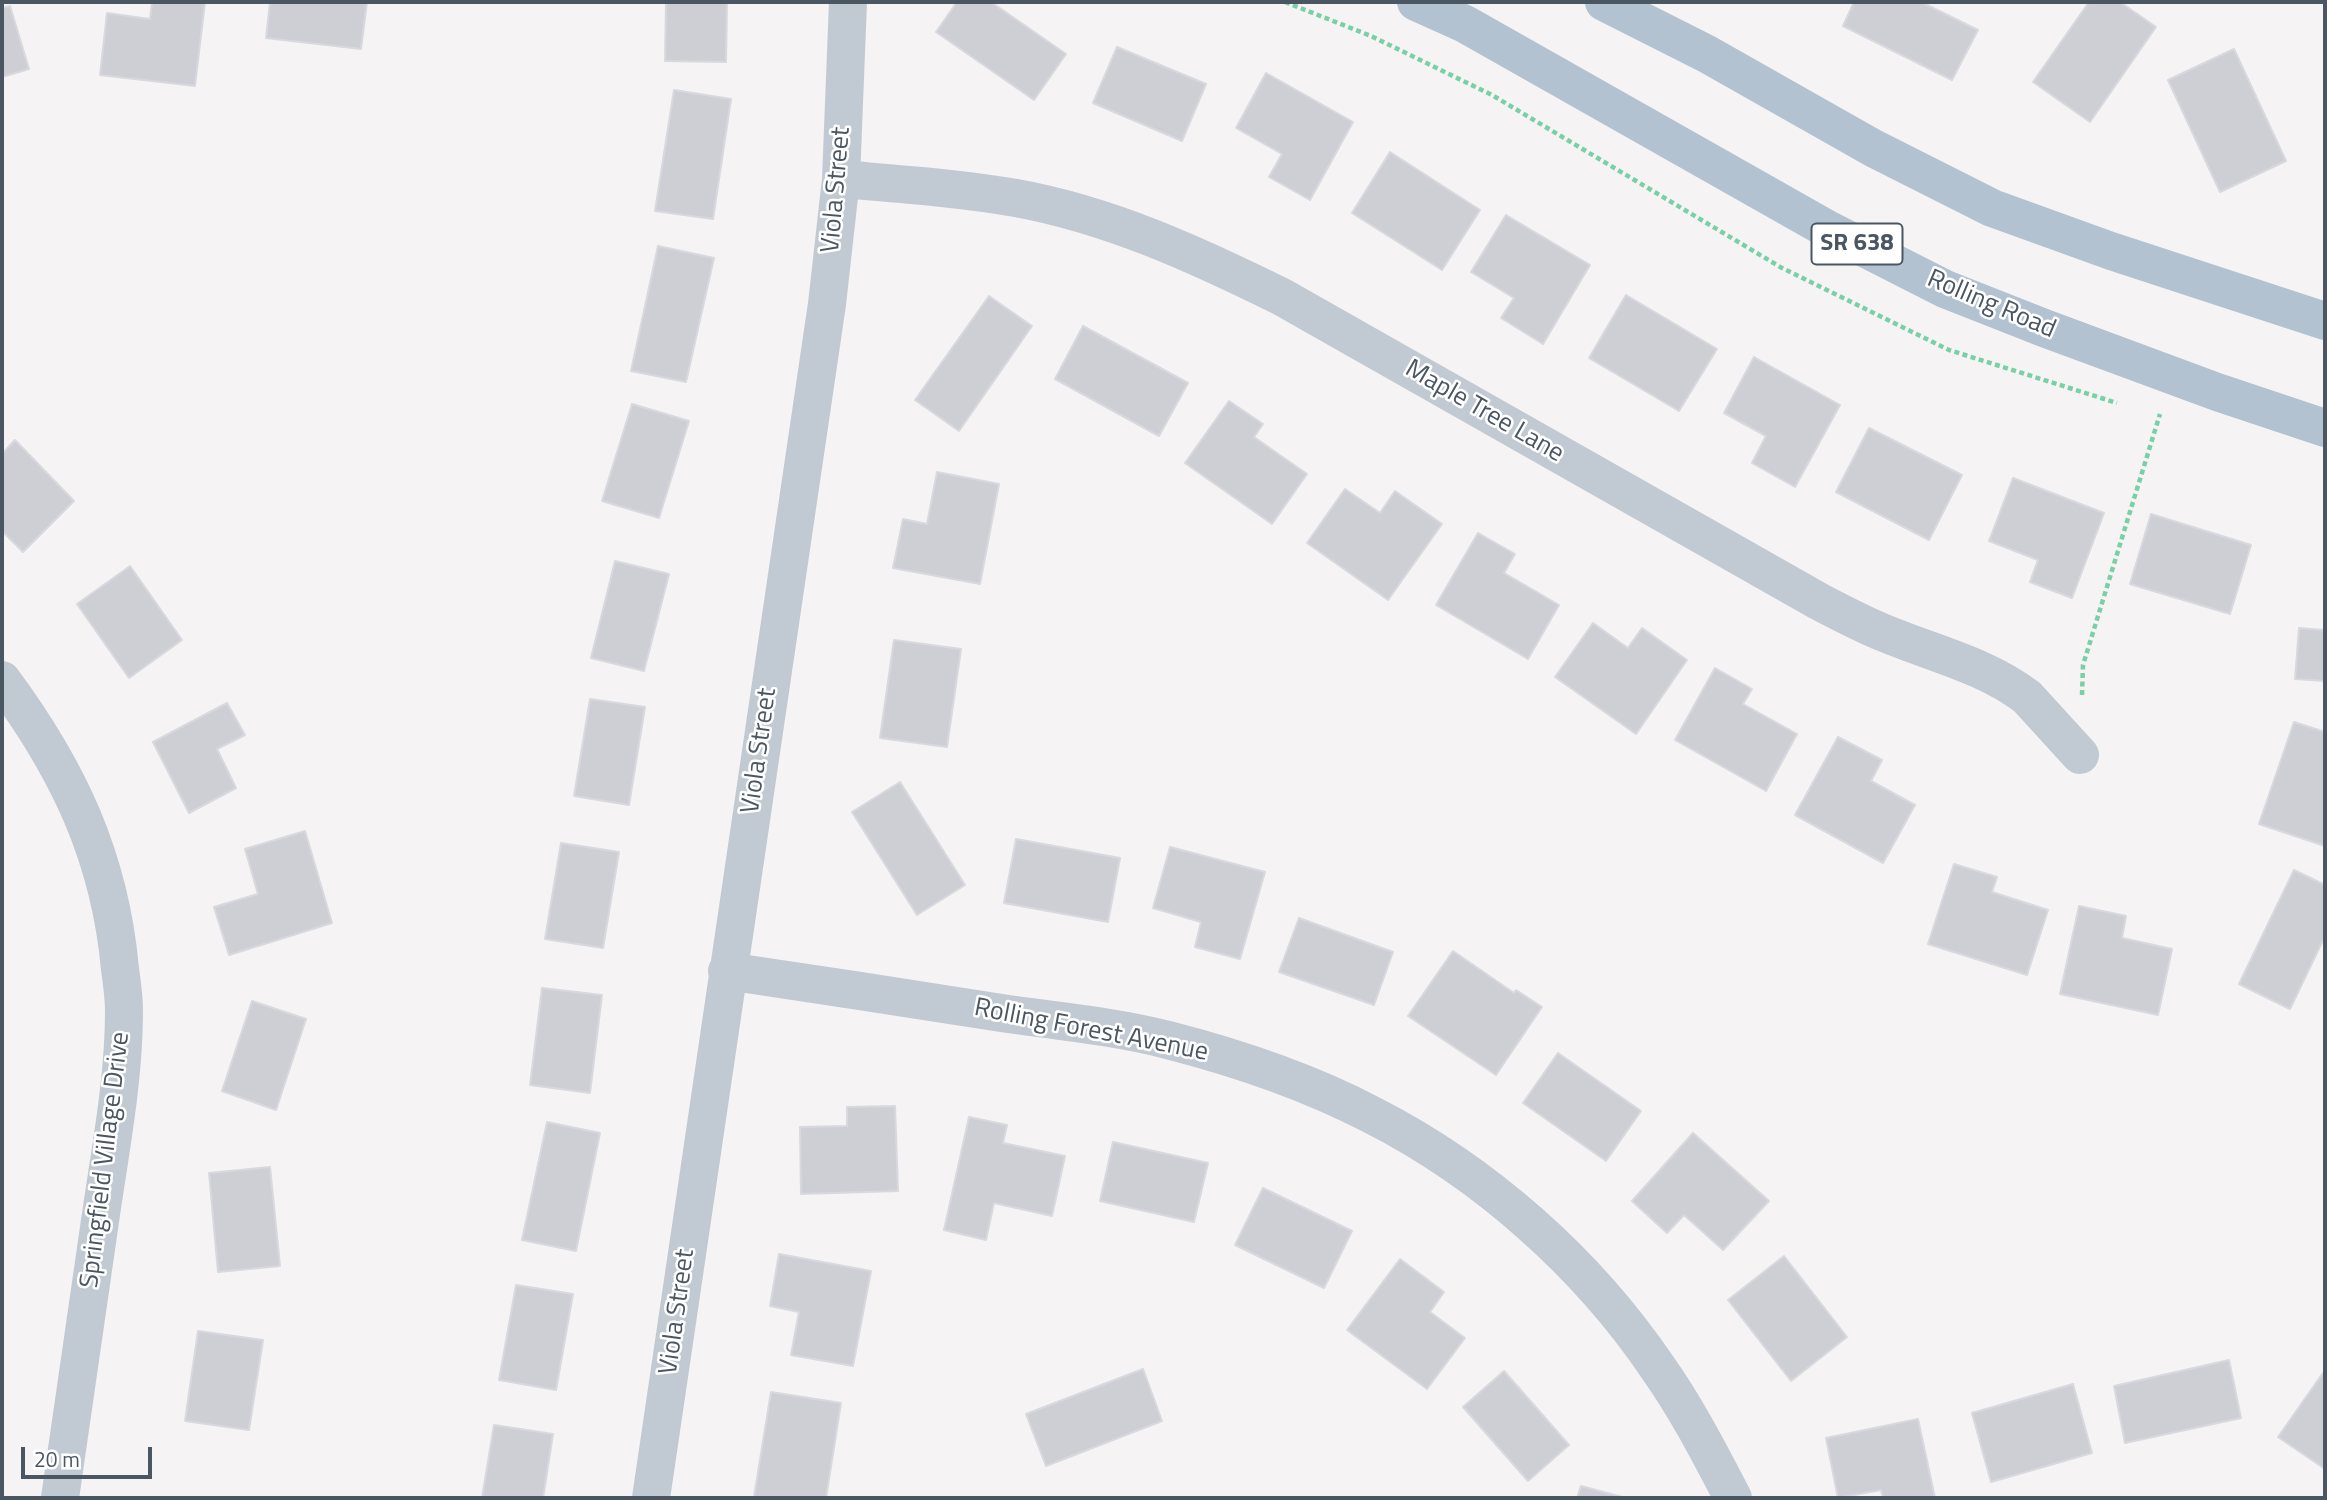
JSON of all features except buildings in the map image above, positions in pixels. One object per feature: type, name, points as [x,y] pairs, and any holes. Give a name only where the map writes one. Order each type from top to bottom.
[{"type":"main road","name":"Rolling Road","points":[[1416,2],[1465,24],[1829,230],[1945,289],[2217,392],[2325,428]]},
{"type":"main road","points":[[1604,2],[1707,54],[1873,148],[1992,208],[2111,251],[2325,321]]},
{"type":"street","name":"Viola Street","points":[[651,1498],[827,304],[841,179],[848,2]]},
{"type":"street","name":"Maple Tree Lane","points":[[841,179],[967,190],[1019,199],[1115,224],[1208,260],[1294,304],[1820,602],[1882,633],[1967,664],[2017,689],[2080,755]]},
{"type":"street","name":"Springfield Village Drive","points":[[2,680],[40,734],[65,776],[88,826],[117,931],[124,1009],[120,1085],[60,1498]]},
{"type":"street","name":"Rolling Forest Avenue","points":[[727,971],[1164,1039],[1277,1073],[1372,1115],[1426,1146],[1490,1191],[1556,1247],[1609,1304],[1664,1377],[1699,1431],[1734,1498]]},
{"type":"path","points":[[1285,2],[1371,36],[1492,95],[1782,268],[1937,344],[2090,396],[2125,405]]},
{"type":"path","points":[[2080,755],[2083,665],[2160,414],[2148,411]]}]
